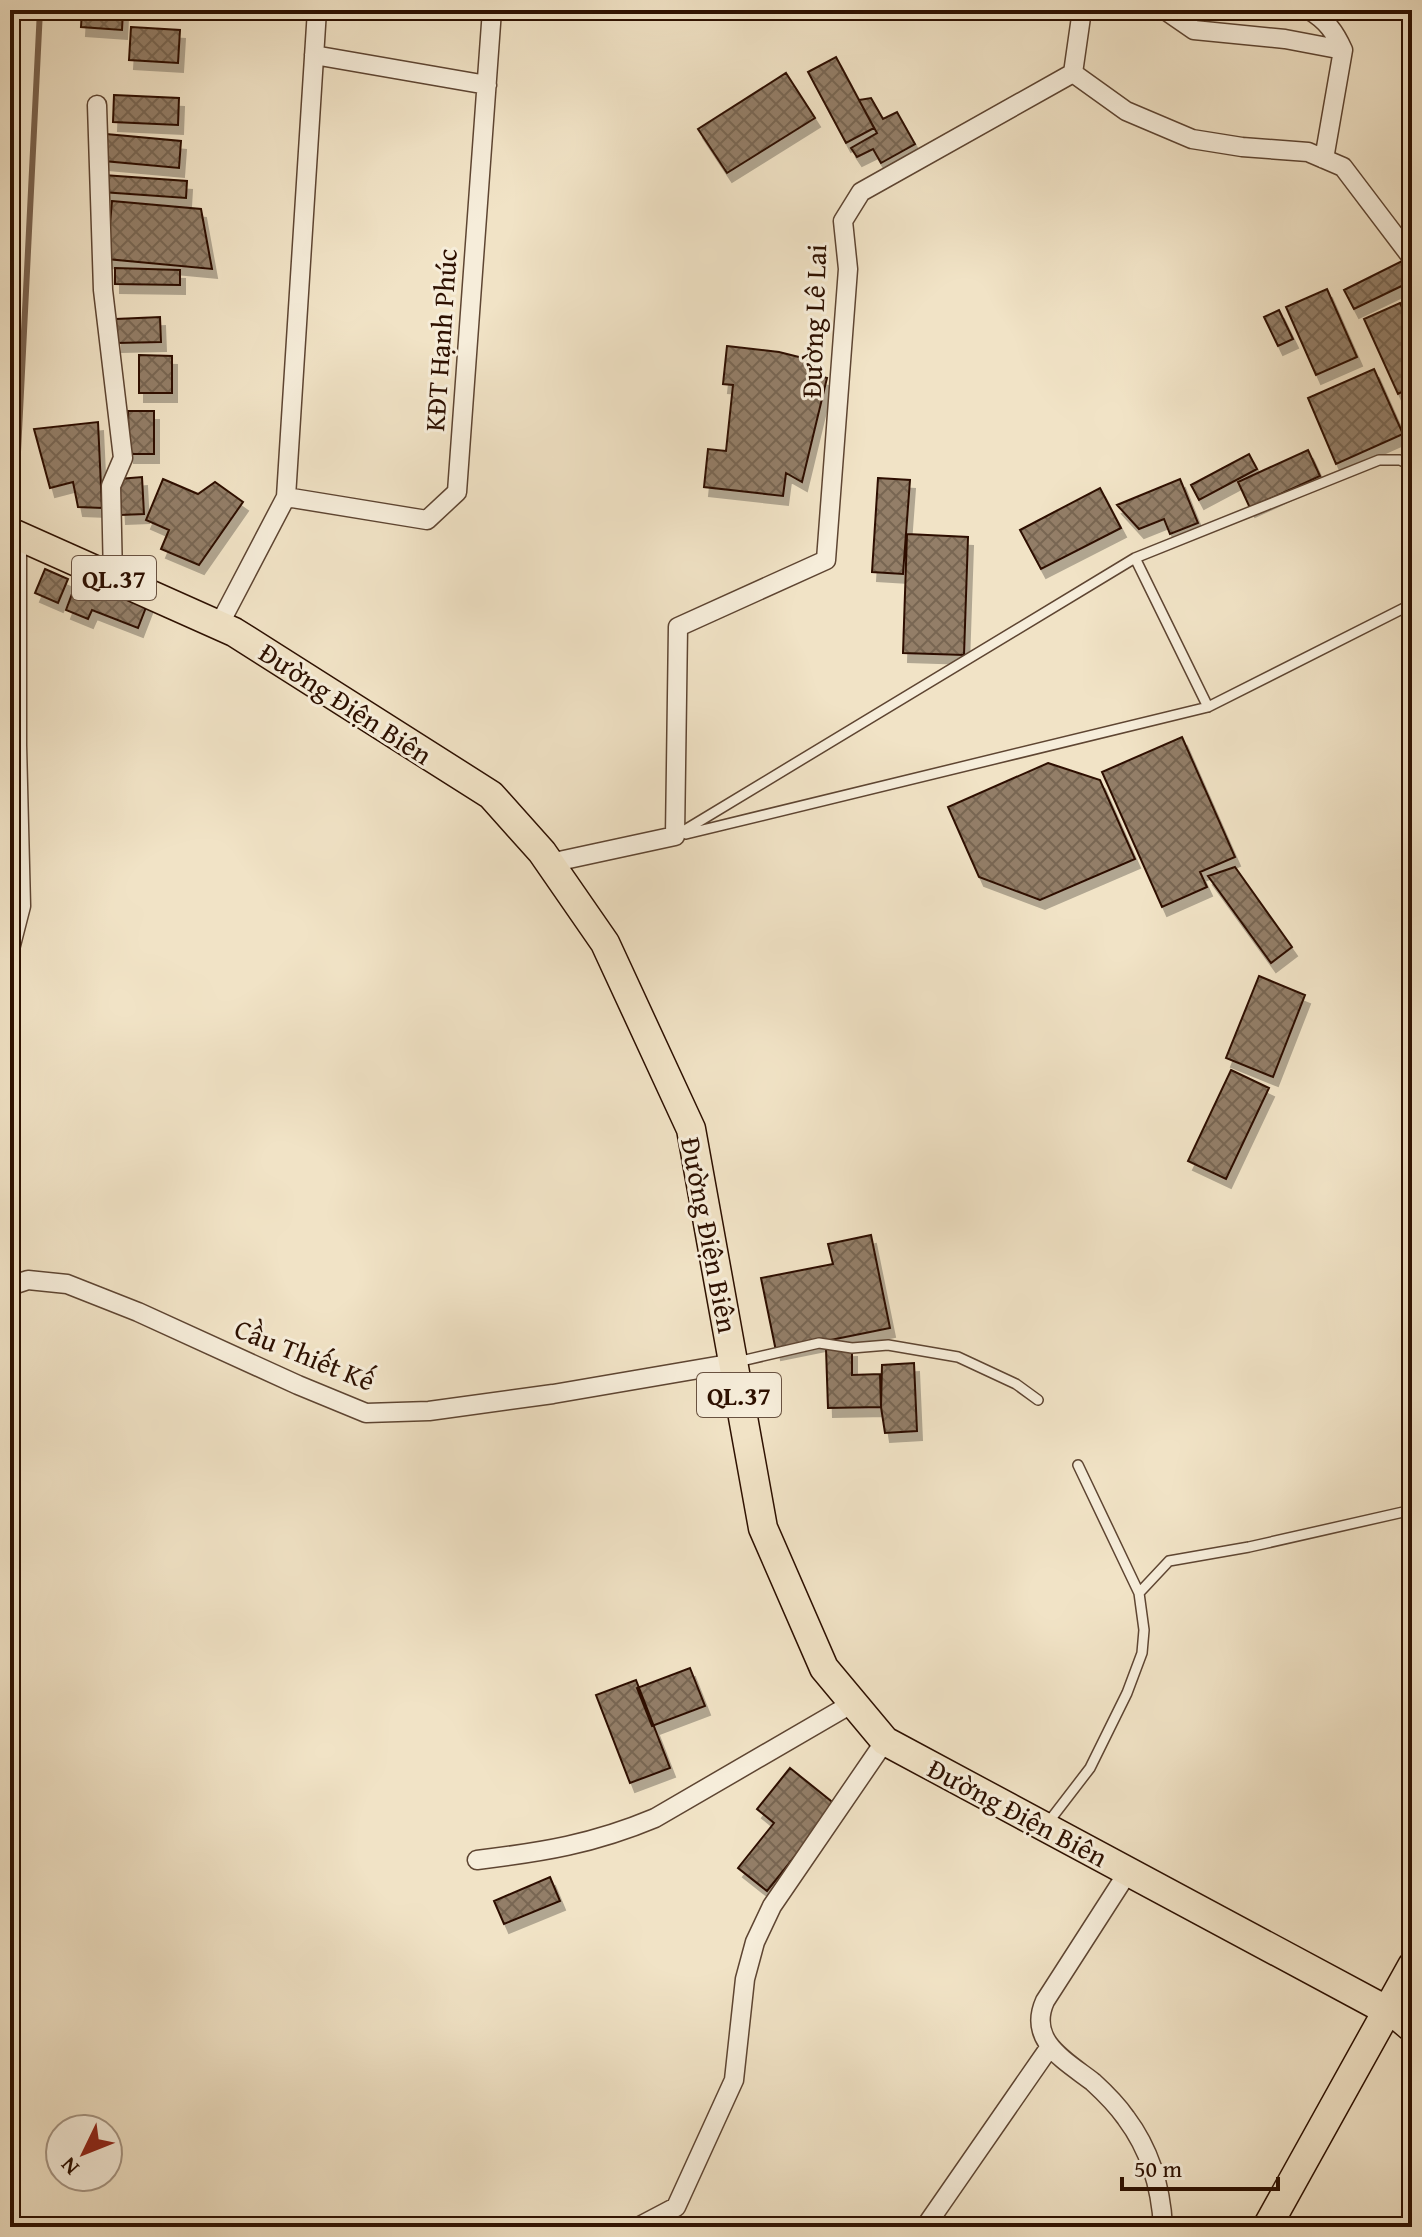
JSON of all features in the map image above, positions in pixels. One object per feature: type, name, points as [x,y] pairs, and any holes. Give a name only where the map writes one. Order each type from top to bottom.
[{"type":"main road","name":"Đường Điện Biên","points":[[14,534],[234,632],[491,795],[550,863],[605,943],[691,1129],[763,1528],[824,1668],[885,1741],[1385,2010],[1412,2028]]},
{"type":"main road","points":[[1267,2227],[1412,1966]]},
{"type":"street","points":[[219,625],[286,497],[317,10]]},
{"type":"street","name":"KĐT Hạnh Phúc","points":[[286,497],[427,520],[457,492],[492,10]]},
{"type":"street","points":[[1082,10],[1073,73],[1126,111],[1192,139],[1308,152],[1343,167],[1412,258]]},
{"type":"street","points":[[1165,10],[1194,30],[1285,39],[1343,50]]},
{"type":"street","points":[[1309,10],[1324,19],[1337,35],[1343,50],[1324,159]]},
{"type":"street","points":[[314,55],[487,85]]},
{"type":"street","name":"Đường Lê Lai","points":[[675,836],[678,627],[826,560],[848,269],[843,221],[861,192],[1073,73]]},
{"type":"street","points":[[97,105],[103,290],[123,458],[111,486],[113,578]]},
{"type":"street","points":[[10,949],[21,906],[14,534]]},
{"type":"street","points":[[550,863],[675,836]]},
{"type":"street","name":"Cầu Thiết Kế","points":[[10,1286],[28,1280],[67,1284],[138,1312],[366,1413],[460,1407],[734,1363]]},
{"type":"street","points":[[477,1860],[557,1850],[623,1832],[655,1818],[853,1703]]},
{"type":"street","points":[[638,2227],[676,2207],[734,2080],[745,1979],[772,1906],[885,1741]]},
{"type":"street","points":[[1128,1872],[1045,2001],[1040,2024],[1049,2048],[1109,2097],[1137,2135],[1156,2178],[1163,2227]]},
{"type":"street","points":[[925,2227],[1049,2048]]},
{"type":"lane","points":[[675,836],[1135,558],[1379,460],[1400,460],[1412,466]]},
{"type":"lane","points":[[1135,558],[1208,707]]},
{"type":"lane","points":[[675,836],[1208,707],[1412,604]]},
{"type":"lane","points":[[734,1363],[819,1343],[852,1348],[888,1345],[958,1357],[1016,1384],[1038,1400]]},
{"type":"lane","points":[[1045,1827],[1090,1768],[1127,1693],[1142,1653],[1144,1630],[1139,1593],[1078,1465]]},
{"type":"lane","points":[[1139,1593],[1169,1561],[1249,1547],[1412,1510]]},
{"type":"building","points":[[82,10],[123,10],[122,30],[81,27]]},
{"type":"building","points":[[131,27],[180,30],[178,63],[129,60]]},
{"type":"building","points":[[836,57],[874,128],[846,143],[808,72]]},
{"type":"building","points":[[786,73],[815,118],[727,173],[698,129]]},
{"type":"building","points":[[114,95],[179,98],[178,125],[113,122]]},
{"type":"building","points":[[871,98],[883,119],[897,112],[915,144],[881,163],[873,149],[857,157],[851,148],[877,133],[859,100]]},
{"type":"building","points":[[106,134],[181,141],[179,168],[104,161]]},
{"type":"building","points":[[103,175],[187,181],[186,198],[102,192]]},
{"type":"building","points":[[112,201],[201,209],[212,269],[107,259]]},
{"type":"building","points":[[1406,259],[1412,281],[1354,309],[1344,290]]},
{"type":"building","points":[[115,268],[180,270],[180,285],[115,284]]},
{"type":"building","points":[[1327,289],[1357,357],[1316,375],[1286,307]]},
{"type":"building","points":[[1400,303],[1412,329],[1412,387],[1398,394],[1364,319]]},
{"type":"building","points":[[1279,310],[1293,339],[1278,346],[1264,317]]},
{"type":"building","points":[[160,317],[161,342],[117,343],[116,319]]},
{"type":"building","points":[[727,346],[779,352],[815,361],[812,374],[827,378],[802,482],[786,473],[783,496],[704,487],[708,449],[726,451],[733,385],[723,384]]},
{"type":"building","points":[[139,355],[172,356],[172,393],[139,393]]},
{"type":"building","points":[[1374,369],[1403,434],[1336,464],[1308,398]]},
{"type":"building","points":[[128,411],[154,411],[154,454],[129,454]]},
{"type":"building","points":[[98,422],[102,508],[78,507],[73,482],[50,488],[34,429]]},
{"type":"building","points":[[1308,450],[1320,476],[1250,508],[1238,482]]},
{"type":"building","points":[[1249,454],[1257,469],[1199,500],[1191,485]]},
{"type":"building","points":[[142,477],[144,514],[121,515],[119,479]]},
{"type":"building","points":[[878,478],[910,480],[903,574],[872,572]]},
{"type":"building","points":[[163,479],[198,494],[215,482],[243,502],[199,565],[161,549],[169,530],[146,520]]},
{"type":"building","points":[[1180,479],[1198,523],[1170,534],[1164,519],[1139,529],[1117,505]]},
{"type":"building","points":[[1100,488],[1121,528],[1041,569],[1020,530]]},
{"type":"building","points":[[907,534],[968,537],[964,655],[903,653]]},
{"type":"building","points":[[45,569],[68,579],[58,603],[35,593]]},
{"type":"building","points":[[79,575],[148,602],[138,628],[92,610],[88,619],[66,610]]},
{"type":"building","points":[[1182,737],[1235,857],[1200,872],[1207,887],[1162,907],[1102,772]]},
{"type":"building","points":[[1048,763],[1100,780],[1135,859],[1040,900],[979,877],[948,807]]},
{"type":"building","points":[[1235,867],[1292,947],[1271,963],[1208,876]]},
{"type":"building","points":[[1259,976],[1305,995],[1273,1077],[1226,1058]]},
{"type":"building","points":[[1231,1070],[1269,1088],[1226,1179],[1188,1161]]},
{"type":"building","points":[[871,1235],[890,1328],[776,1351],[761,1278],[833,1264],[828,1244]]},
{"type":"building","points":[[852,1348],[852,1375],[880,1374],[881,1407],[828,1408],[826,1349]]},
{"type":"building","points":[[914,1363],[917,1431],[885,1433],[881,1407],[882,1365]]},
{"type":"building","points":[[690,1668],[705,1706],[652,1726],[637,1688]]},
{"type":"building","points":[[636,1680],[670,1768],[630,1783],[596,1695]]},
{"type":"building","points":[[790,1768],[836,1805],[767,1891],[738,1868],[774,1823],[757,1809]]},
{"type":"building","points":[[550,1877],[560,1901],[504,1924],[494,1901]]},
{"type":"waterway","points":[[15,512],[40,10]]}]
